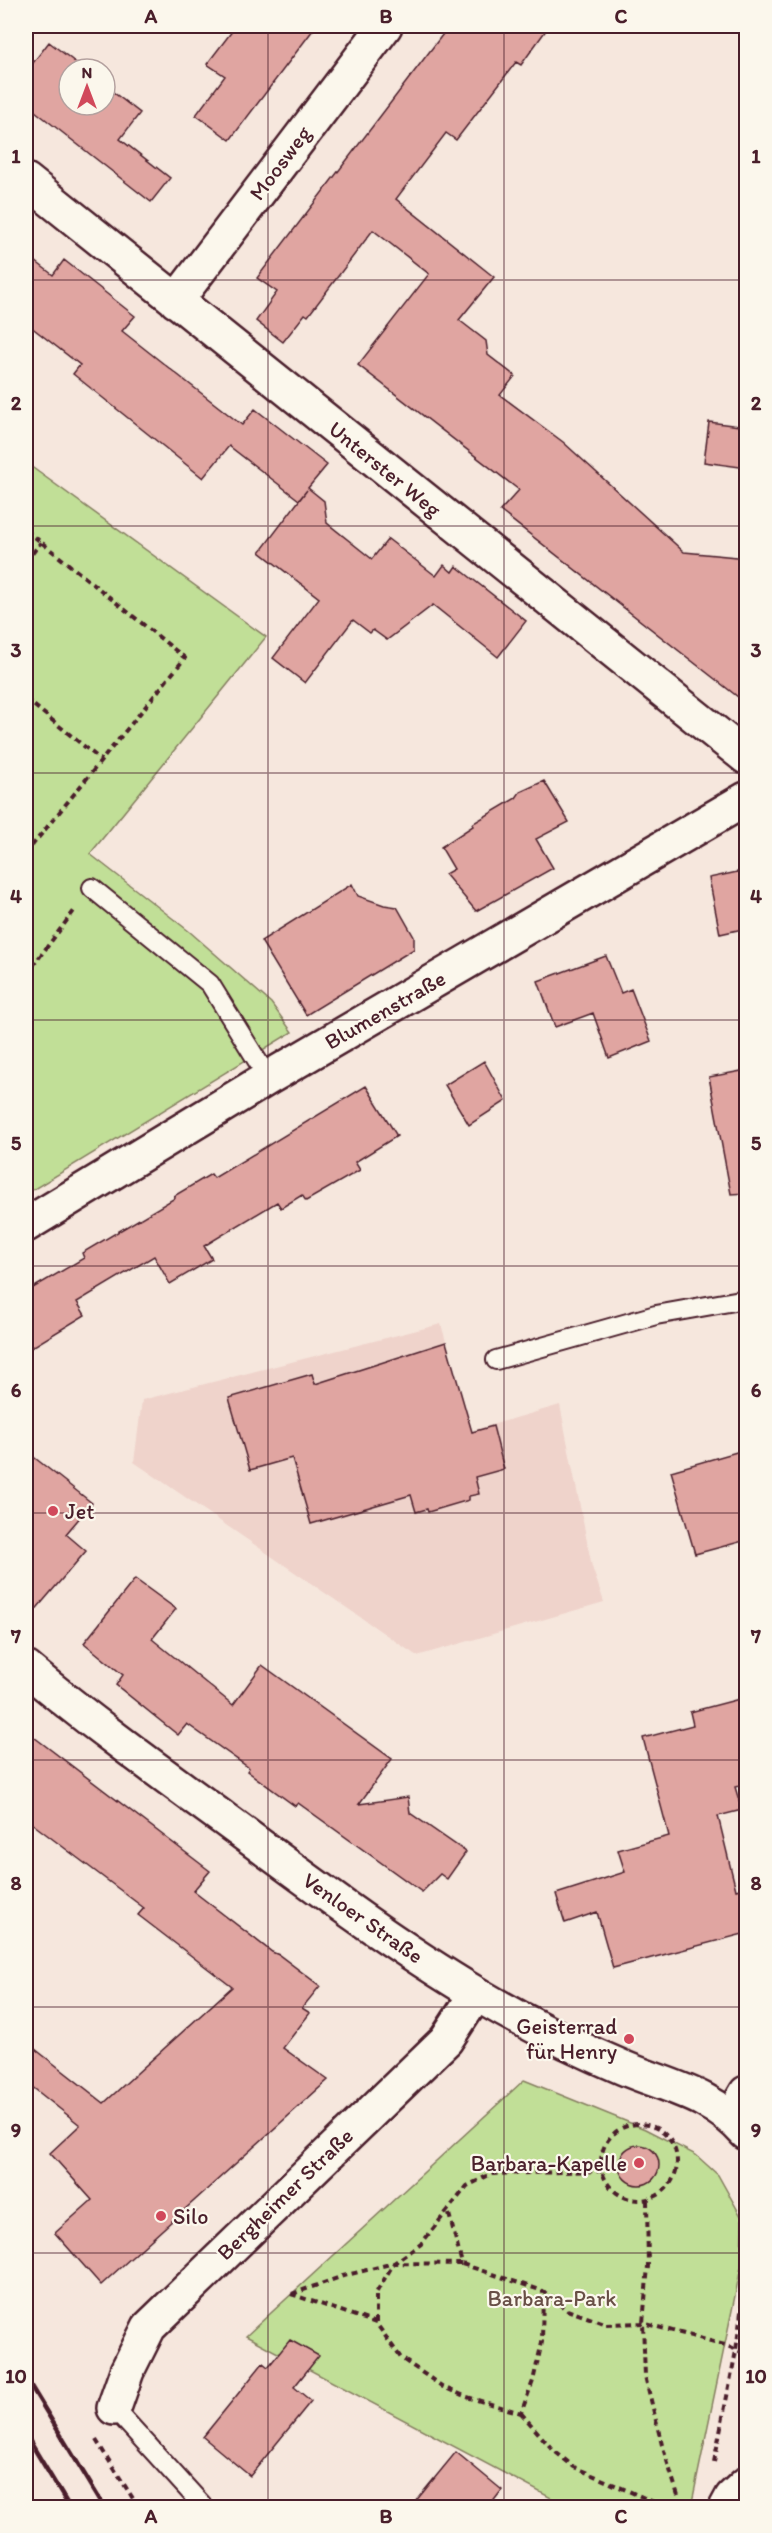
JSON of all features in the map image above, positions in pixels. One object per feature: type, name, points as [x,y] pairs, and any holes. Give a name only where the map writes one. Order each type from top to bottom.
[{"type":"street","name":"Moosweg","points":[[176,302],[385,26]]},
{"type":"street","name":"Unterster Weg","points":[[26,180],[747,757]]},
{"type":"street","name":"Blumenstraße","points":[[26,1225],[268,1077],[747,799]]},
{"type":"street","name":"Venloer Straße","points":[[26,1668],[151,1765],[330,1897],[476,1994],[528,2022],[625,2068],[742,2114]]},
{"type":"street","name":"Bergheimer Straße","points":[[114,2408],[127,2370],[149,2327],[446,2040],[476,1994]]},
{"type":"street","points":[[726,2508],[732,2498],[747,2484]]},
{"type":"lane","points":[[92,888],[210,984],[268,1077]]},
{"type":"lane","points":[[496,1360],[656,1315],[747,1299]]},
{"type":"lane","points":[[114,2408],[205,2508]]},
{"type":"path","points":[[26,530],[185,658],[26,852]]},
{"type":"path","points":[[26,562],[41,542]]},
{"type":"path","points":[[26,699],[101,760]]},
{"type":"path","points":[[26,840],[32,845]]},
{"type":"path","points":[[26,975],[92,888]]},
{"type":"path","points":[[641,2124],[654,2127],[665,2134],[673,2144],[677,2155],[678,2168],[668,2189],[647,2200],[634,2200],[621,2196],[611,2189],[602,2171],[602,2152],[608,2140],[617,2131],[641,2124]]},
{"type":"path","points":[[376,2324],[376,2292],[394,2263],[421,2244],[467,2186],[490,2174],[602,2171]]},
{"type":"path","points":[[647,2200],[648,2266],[643,2323],[645,2376],[662,2445],[682,2508]]},
{"type":"path","points":[[448,2210],[462,2264]]},
{"type":"path","points":[[667,2508],[574,2467],[553,2450],[521,2413],[466,2397],[443,2387],[401,2358],[376,2324],[291,2294],[342,2276],[394,2263],[462,2264],[543,2291],[567,2310],[606,2324],[643,2323],[725,2345],[747,2354]]},
{"type":"path","points":[[712,2468],[736,2351],[747,2273]]},
{"type":"path","points":[[521,2413],[533,2381],[542,2342],[543,2291]]},
{"type":"path","points":[[114,2408],[96,2440],[140,2508]]},
{"type":"path","points":[[26,2503],[28,2508]]},
{"type":"shaded area","points":[[441,1324],[467,1415],[461,1434],[560,1405],[592,1567],[604,1602],[417,1656],[134,1462],[142,1400]]},
{"type":"green space","points":[[26,463],[266,637],[90,854],[190,932],[271,1003],[292,1032],[26,1194]]},
{"type":"green space","name":"Barbara-Park","points":[[524,2080],[645,2129],[696,2155],[718,2175],[742,2218],[741,2267],[691,2507],[568,2507],[246,2336]]},
{"type":"building","points":[[236,26],[316,26],[230,140],[196,115],[225,76],[207,64]]},
{"type":"building","points":[[449,26],[549,26],[521,65],[516,62],[456,140],[446,133],[396,199],[494,277],[459,320],[486,341],[488,355],[515,376],[500,395],[563,442],[684,552],[747,558],[747,704],[500,511],[519,490],[358,365],[429,274],[373,230],[308,316],[305,314],[283,342],[256,321],[277,292],[257,278]]},
{"type":"building","points":[[49,42],[68,57],[57,57],[57,117],[117,117],[117,95],[140,113],[120,139],[170,178],[151,202],[26,104],[26,72]]},
{"type":"building","points":[[26,254],[53,275],[64,260],[135,316],[122,331],[242,425],[255,409],[327,465],[308,488],[324,501],[327,523],[372,559],[388,539],[436,576],[444,565],[452,572],[456,566],[526,621],[498,657],[433,605],[387,640],[373,630],[370,633],[353,620],[305,683],[273,658],[319,598],[260,552],[307,490],[299,500],[229,446],[203,478],[73,374],[80,365],[26,323]]},
{"type":"building","points":[[709,422],[747,427],[747,468],[704,462]]},
{"type":"building","points":[[544,781],[569,822],[536,839],[553,868],[476,911],[445,874],[454,869],[441,847],[473,826],[472,824],[516,798],[520,792]]},
{"type":"building","points":[[747,870],[747,928],[720,934],[709,878]]},
{"type":"building","points":[[352,884],[358,896],[397,907],[414,937],[414,949],[306,1015],[261,941]]},
{"type":"building","points":[[606,956],[621,993],[631,989],[651,1041],[609,1058],[593,1013],[555,1027],[538,981]]},
{"type":"building","points":[[484,1061],[506,1101],[469,1125],[445,1085]]},
{"type":"building","points":[[747,1070],[747,1193],[731,1194],[709,1077]]},
{"type":"building","points":[[366,1086],[397,1136],[355,1162],[360,1170],[306,1201],[302,1195],[281,1208],[277,1202],[204,1246],[212,1259],[170,1284],[154,1256],[77,1302],[85,1315],[26,1351],[26,1292],[84,1258],[82,1253],[175,1198],[174,1196],[211,1174],[214,1178]]},
{"type":"building","points":[[446,1342],[472,1432],[493,1426],[504,1469],[475,1477],[479,1494],[469,1496],[469,1500],[428,1512],[427,1509],[416,1512],[411,1495],[311,1524],[292,1458],[250,1470],[229,1398],[312,1374],[315,1384]]},
{"type":"building","points":[[747,1449],[747,1540],[695,1554],[671,1471]]},
{"type":"building","points":[[26,1451],[92,1503],[66,1534],[86,1551],[26,1621]]},
{"type":"building","points":[[135,1579],[176,1609],[152,1639],[233,1705],[262,1665],[392,1759],[359,1804],[408,1797],[410,1813],[466,1852],[447,1879],[440,1874],[422,1892],[298,1803],[295,1806],[247,1771],[249,1768],[187,1724],[178,1735],[116,1685],[123,1675],[84,1643]]},
{"type":"building","points":[[747,1697],[747,1784],[735,1787],[742,1810],[718,1816],[736,1890],[747,1887],[747,1933],[613,1968],[597,1912],[565,1923],[556,1894],[625,1872],[618,1850],[669,1836],[643,1738],[693,1725],[690,1712]]},
{"type":"building","points":[[26,1731],[210,1871],[193,1891],[320,1986],[302,2008],[310,2013],[283,2048],[328,2080],[101,2285],[55,2233],[92,2200],[50,2153],[80,2125],[26,2082],[26,2042],[104,2103],[232,1987],[138,1915],[144,1908],[26,1819]]},
{"type":"building","name":"Barbara-Kapelle","points":[[639,2145],[647,2146],[653,2151],[658,2157],[658,2173],[653,2179],[647,2184],[639,2185],[631,2184],[625,2179],[620,2173],[619,2165],[620,2157],[625,2151],[631,2146]]},
{"type":"building","points":[[290,2340],[319,2356],[294,2387],[311,2401],[250,2476],[203,2437],[263,2363],[268,2367]]},
{"type":"building","points":[[456,2452],[502,2490],[488,2508],[410,2508]]},
{"type":"railway","points":[[26,2378],[105,2508]]},
{"type":"railway","points":[[26,2435],[70,2508]]},
{"type":"place","name":"Jet","points":[[53,1511]]},
{"type":"place","name":"Geisterrad für Henry","points":[[629,2039]]},
{"type":"place","name":"Barbara-Kapelle","points":[[639,2163]]},
{"type":"place","name":"Silo","points":[[161,2216]]}]
